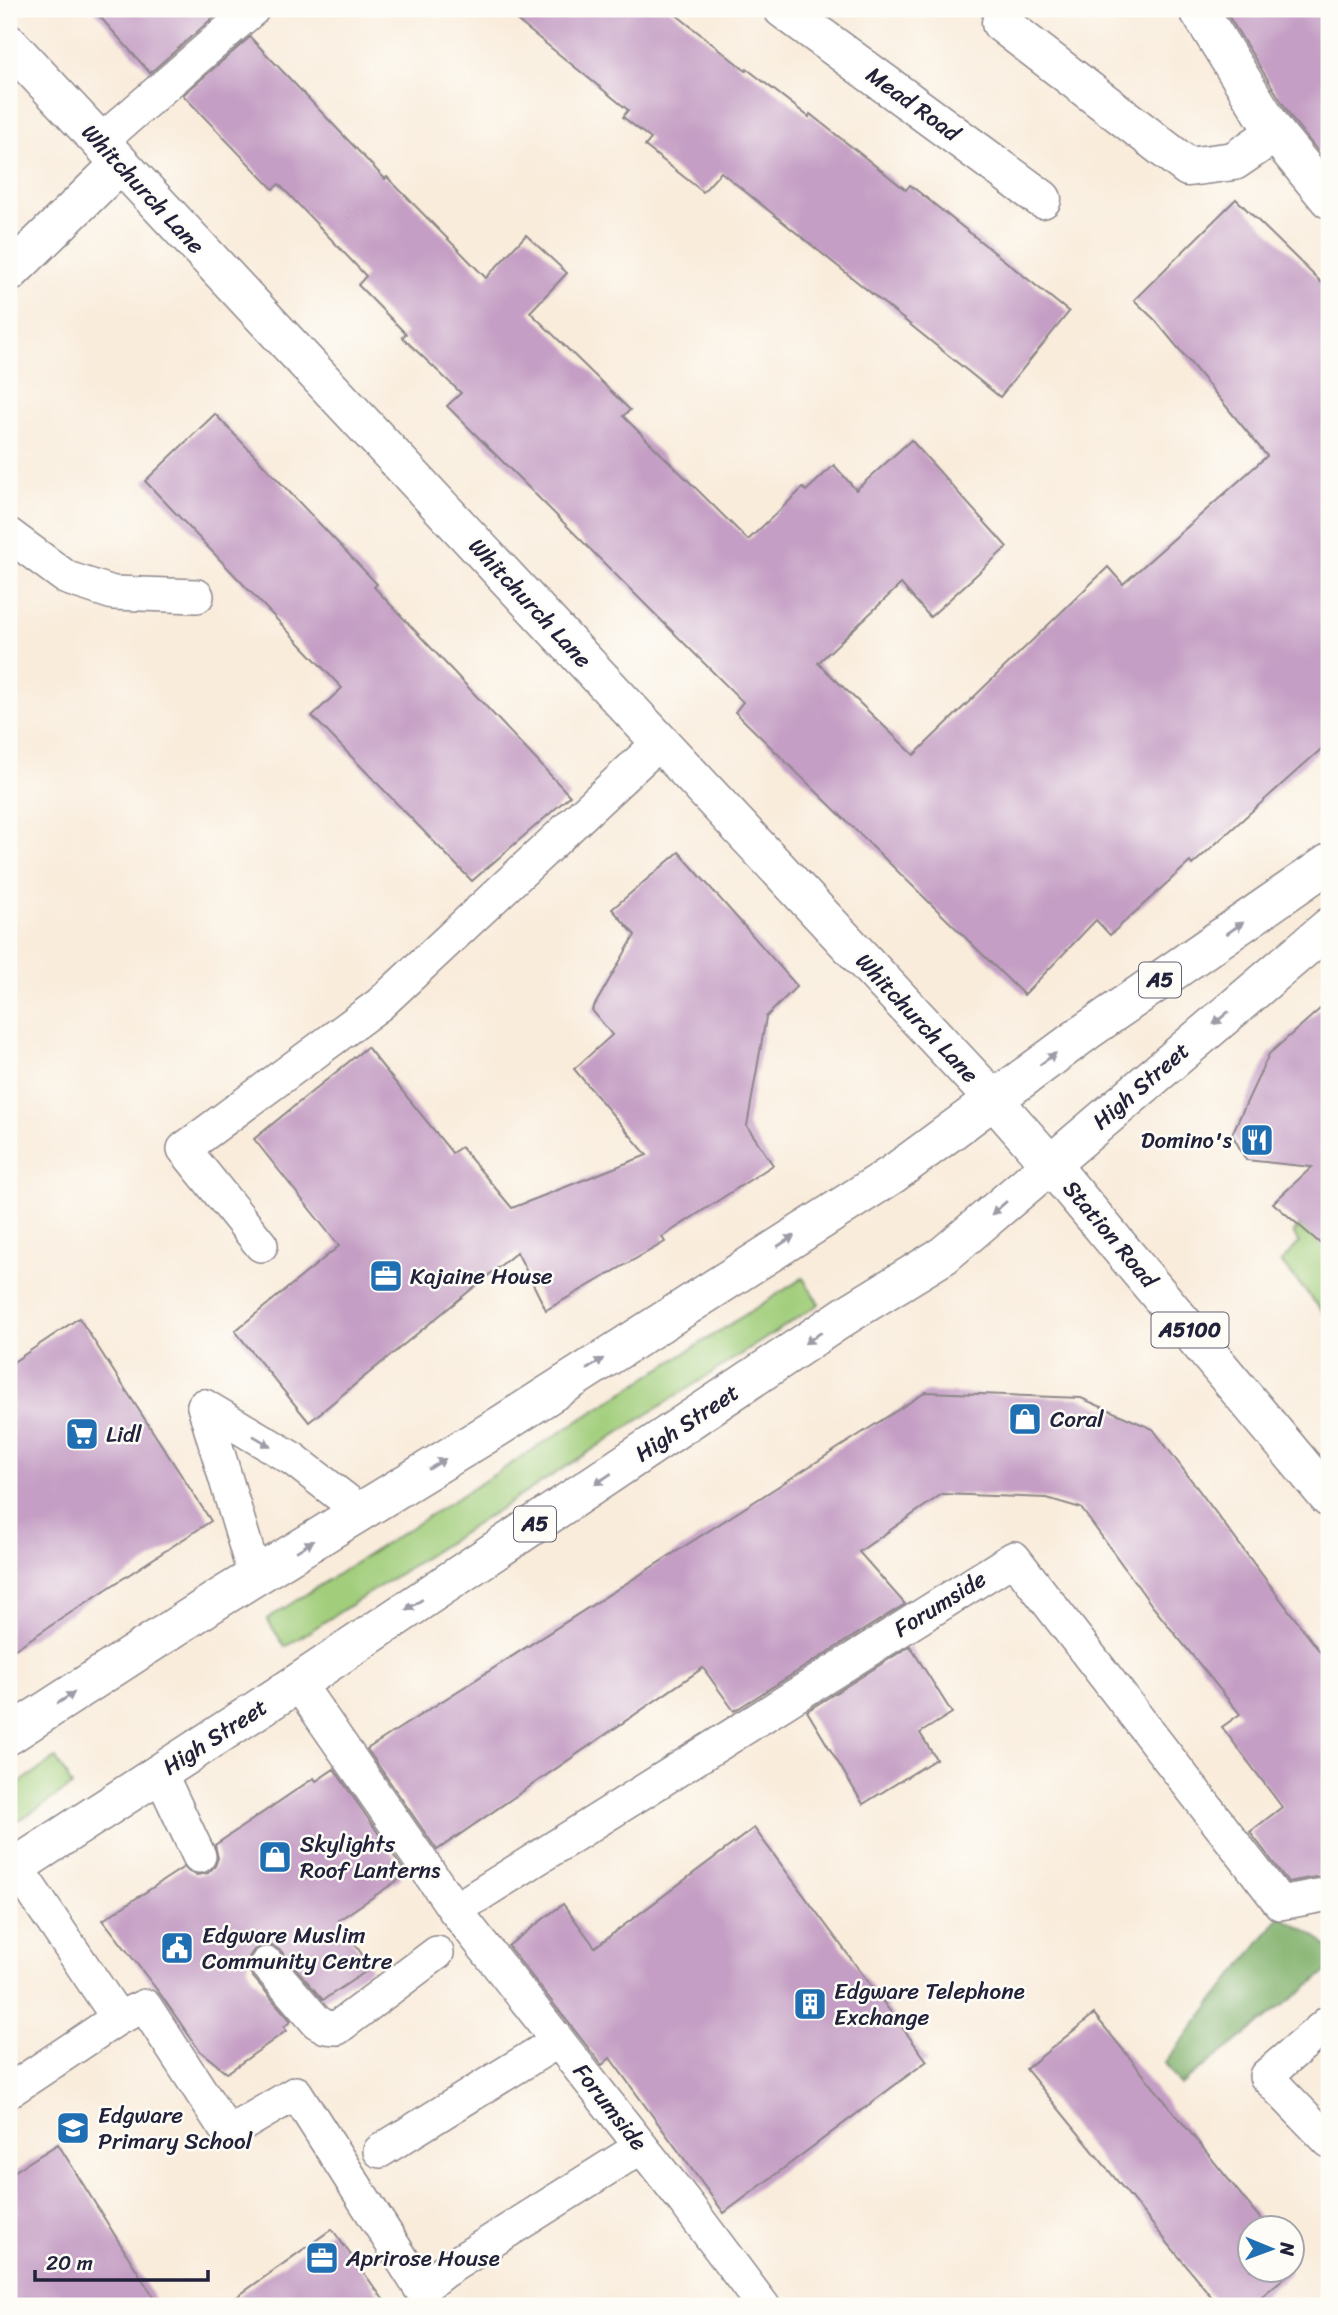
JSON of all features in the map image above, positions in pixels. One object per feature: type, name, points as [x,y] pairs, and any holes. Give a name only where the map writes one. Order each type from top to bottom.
[{"type":"main road","name":"Mead Road","points":[[783,9],[1042,199]]},
{"type":"main road","points":[[1198,9],[1275,133],[1329,199]]},
{"type":"main road","points":[[1001,23],[1188,167],[1234,161],[1275,133]]},
{"type":"main road","name":"Whitchurch Lane","points":[[9,44],[993,1099],[1050,1164]]},
{"type":"main road","points":[[9,273],[110,153]]},
{"type":"main road","name":"A5","points":[[9,1735],[255,1577],[498,1427],[892,1174],[1087,1031],[1329,863]]},
{"type":"main road","name":"High Street","points":[[12,1869],[298,1683],[848,1314],[944,1255],[1329,927]]},
{"type":"main road","name":"Station Road","points":[[1050,1164],[1329,1498]]},
{"type":"lane","points":[[110,153],[253,9]]},
{"type":"lane","points":[[9,535],[67,578],[113,593],[197,596]]},
{"type":"lane","points":[[261,1245],[184,1149],[380,1004],[660,742]]},
{"type":"lane","points":[[255,1577],[204,1406],[293,1459],[360,1511]]},
{"type":"lane","name":"Forumside","points":[[455,1910],[1013,1558],[1280,1903],[1329,1894]]},
{"type":"lane","name":"Forumside","points":[[298,1683],[455,1910],[763,2306]]},
{"type":"lane","points":[[160,1773],[199,1857]]},
{"type":"lane","points":[[12,1869],[118,2018]]},
{"type":"lane","points":[[267,1964],[317,2022],[326,2027],[337,2028],[437,1953]]},
{"type":"lane","points":[[9,2091],[118,2018],[145,2006],[228,2133],[296,2092],[428,2297],[444,2271],[641,2147]]},
{"type":"lane","points":[[1329,2022],[1266,2076],[1329,2141]]},
{"type":"lane","points":[[380,2151],[558,2041]]},
{"type":"green space","points":[[1329,1191],[1329,1319],[1281,1262],[1299,1243],[1293,1233]]},
{"type":"green space","points":[[803,1278],[819,1304],[285,1647],[267,1619]]},
{"type":"green space","points":[[56,1758],[72,1786],[9,1827],[9,1790]]},
{"type":"green space","points":[[1280,1916],[1315,1936],[1329,1949],[1329,1970],[1180,2085],[1165,2063]]},
{"type":"building","points":[[93,9],[223,9],[150,73]]},
{"type":"building","points":[[503,9],[669,9],[746,71],[747,69],[809,117],[810,114],[906,190],[910,185],[1069,312],[1000,397],[721,172],[703,192],[645,146],[651,139],[623,117],[628,110]]},
{"type":"building","points":[[1224,9],[1329,9],[1329,165],[1293,120]]},
{"type":"building","points":[[250,37],[385,179],[387,177],[486,278],[526,235],[567,273],[530,312],[630,410],[623,416],[748,540],[803,488],[806,491],[834,465],[856,490],[911,440],[1007,547],[930,617],[901,584],[818,663],[914,755],[1108,567],[1123,584],[1267,456],[1155,320],[1134,300],[1236,199],[1329,290],[1329,742],[1110,935],[1096,920],[1024,995],[735,712],[743,702],[447,406],[461,393],[402,337],[406,334],[358,285],[366,276],[279,184],[273,189],[183,95]]},
{"type":"building","points":[[215,414],[377,584],[374,587],[570,796],[472,881],[312,716],[342,688],[145,481]]},
{"type":"building","points":[[679,852],[797,986],[766,1017],[747,1126],[773,1165],[662,1237],[665,1242],[546,1310],[517,1252],[309,1422],[235,1331],[339,1246],[254,1139],[367,1047],[452,1153],[461,1147],[512,1208],[647,1155],[574,1069],[612,1035],[592,1010],[635,935],[612,909]]},
{"type":"building","points":[[1329,1001],[1329,1251],[1273,1203],[1312,1167],[1246,1160],[1232,1134],[1269,1054]]},
{"type":"building","name":"Lidl","points":[[79,1318],[211,1521],[9,1653],[9,1365]]},
{"type":"building","points":[[926,1392],[1081,1398],[1153,1429],[1329,1664],[1329,1870],[1321,1876],[1288,1882],[1250,1832],[1282,1807],[1222,1727],[1240,1714],[1153,1607],[1081,1508],[1047,1498],[942,1494],[859,1552],[905,1604],[734,1711],[703,1668],[437,1850],[367,1749]]},
{"type":"building","points":[[910,1646],[952,1713],[920,1733],[936,1759],[863,1804],[807,1711]]},
{"type":"building","points":[[334,1769],[405,1872],[401,1878],[339,1920],[371,1968],[323,2000],[281,1951],[264,1945],[254,1950],[249,1957],[248,1967],[252,1976],[291,2021],[284,2027],[286,2031],[227,2073],[199,2050],[161,1995],[103,1920],[184,1867],[197,1875],[208,1873],[218,1858],[215,1845],[314,1778],[316,1781]]},
{"type":"building","name":"Edgware Telephone Exchange","points":[[754,1828],[927,2061],[724,2213],[610,2058],[602,2065],[508,1946],[563,1904],[595,1947]]},
{"type":"building","points":[[1094,2014],[1257,2214],[1236,2214],[1236,2284],[1277,2284],[1250,2306],[1219,2306],[1026,2069]]},
{"type":"building","points":[[58,2144],[159,2306],[9,2306],[9,2175]]},
{"type":"building","name":"Aprirose House","points":[[332,2229],[388,2306],[224,2306]]},
{"type":"place","name":"Domino's","points":[[1257,1140]]},
{"type":"place","name":"Kajaine House","points":[[386,1276]]},
{"type":"place","name":"Coral","points":[[1025,1419]]},
{"type":"place","name":"Lidl","points":[[82,1434]]},
{"type":"place","name":"Skylights Roof Lanterns","points":[[275,1857]]},
{"type":"place","name":"Edgware Muslim Community Centre","points":[[177,1948]]},
{"type":"place","name":"Edgware Telephone Exchange","points":[[810,2004]]},
{"type":"place","name":"Edgware Primary School","points":[[73,2128]]},
{"type":"place","name":"Aprirose House","points":[[322,2258]]}]
